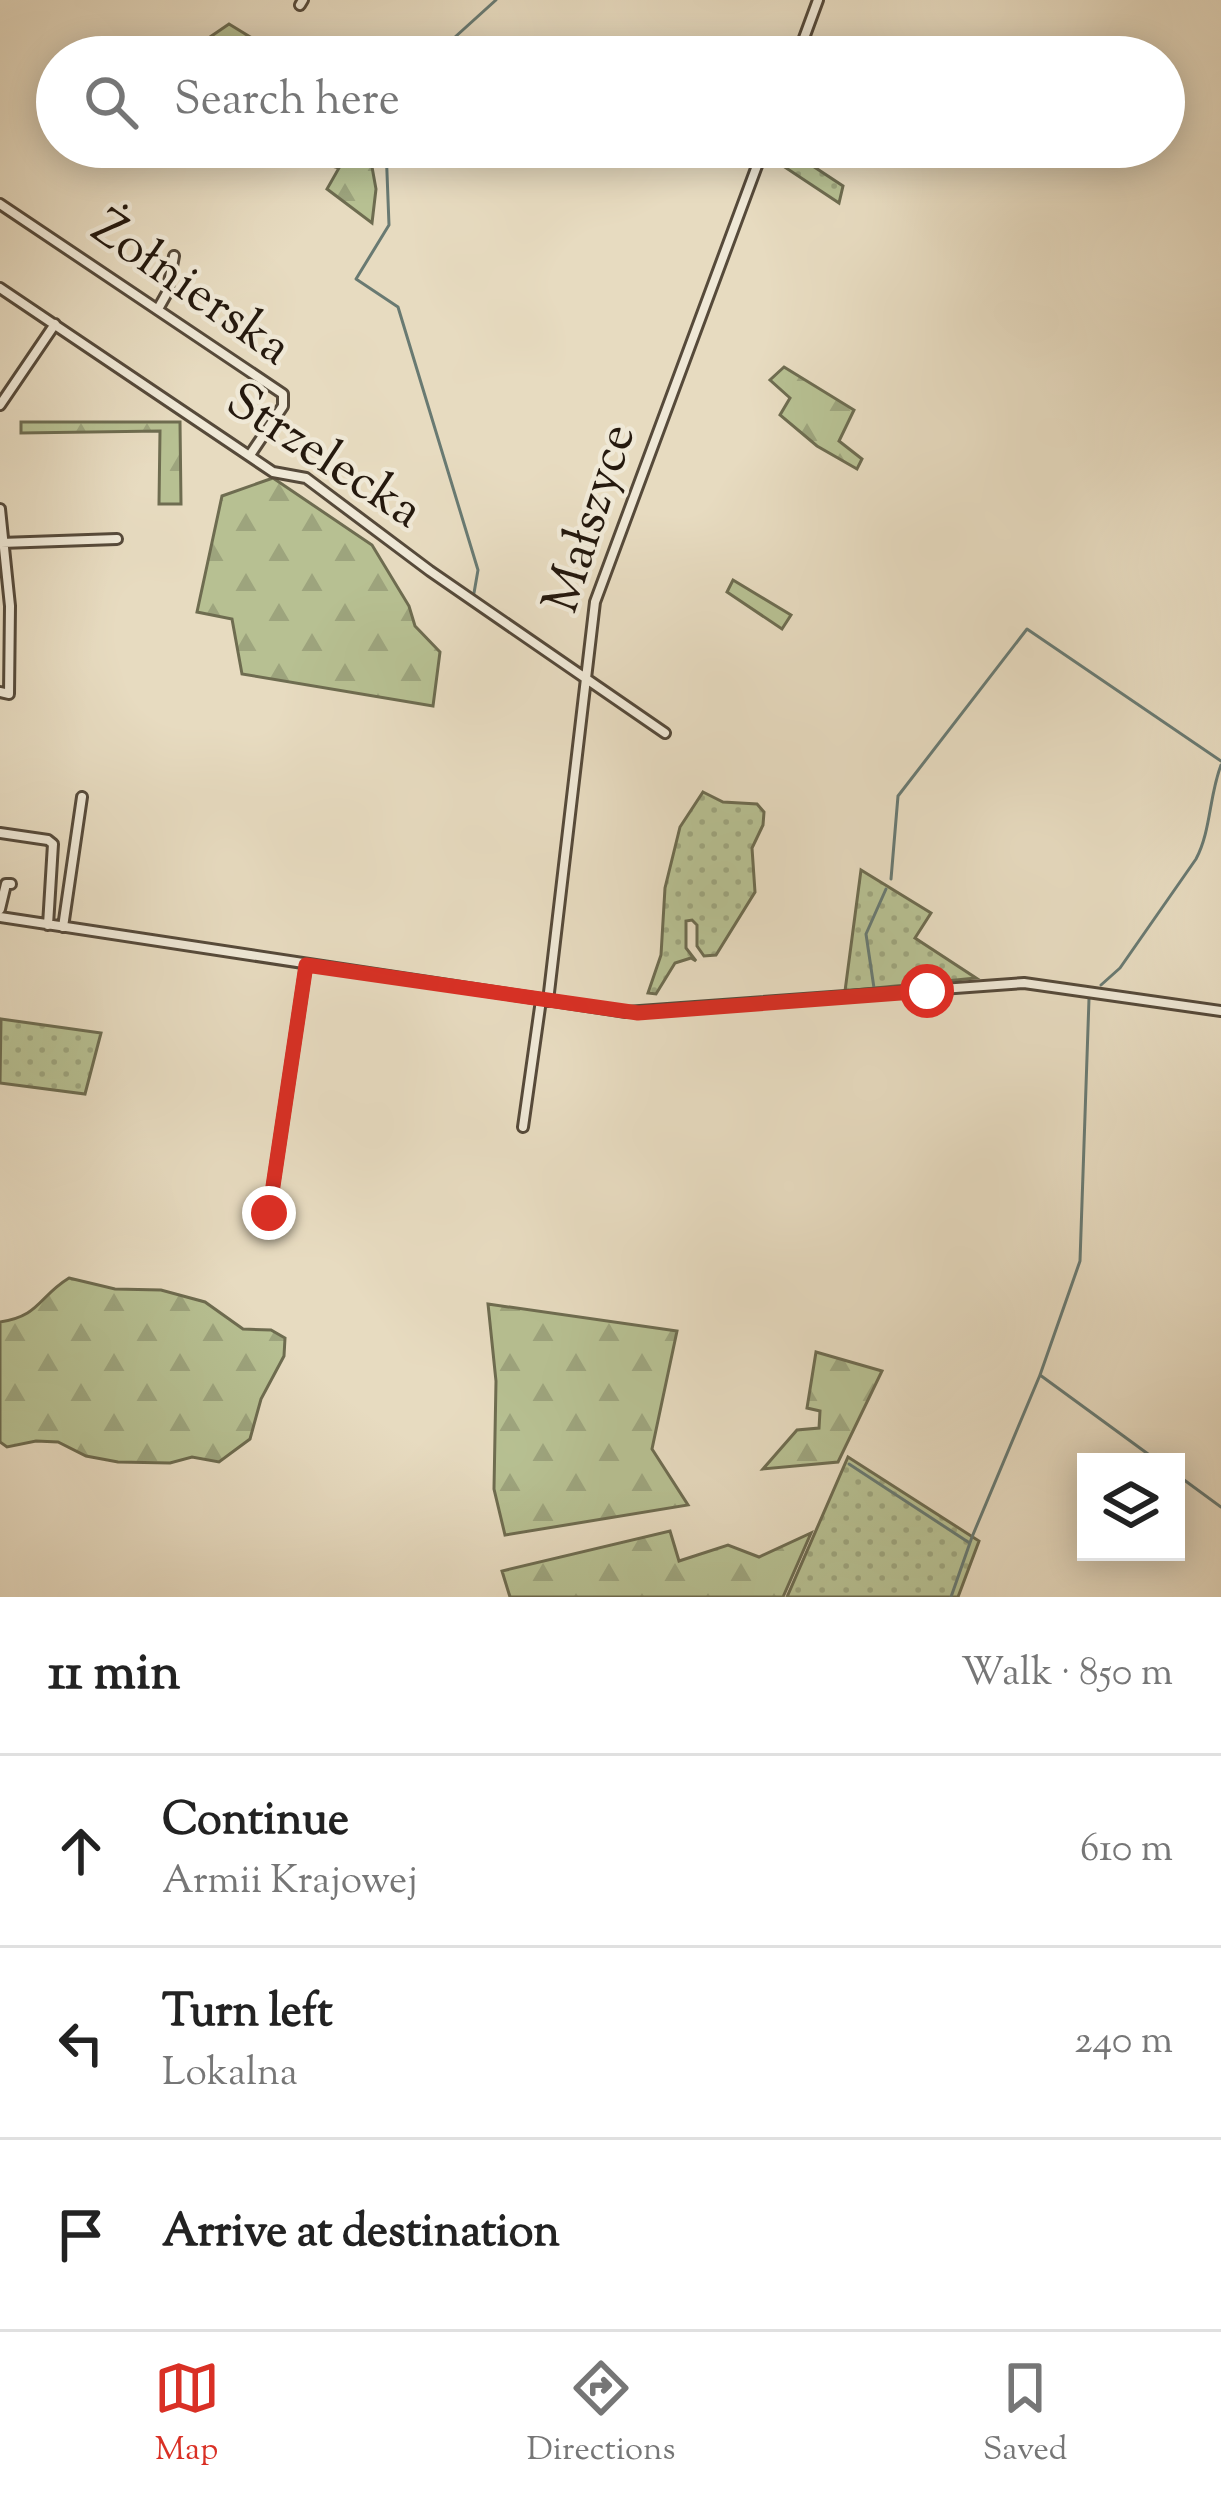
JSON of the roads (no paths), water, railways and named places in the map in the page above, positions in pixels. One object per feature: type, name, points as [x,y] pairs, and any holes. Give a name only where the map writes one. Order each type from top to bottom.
[{"type":"street","points":[[805,36],[818,0]]},
{"type":"street","name":"Małszyce","points":[[523,1127],[545,1000],[598,589],[756,168]]},
{"type":"street","name":"Żołnierska","points":[[0,204],[283,394],[283,406],[250,455]]},
{"type":"street","points":[[158,309],[172,274],[173,256]]},
{"type":"street","name":"Strzelecka","points":[[0,288],[273,472],[306,478],[350,507],[397,548],[665,733]]},
{"type":"street","points":[[2,399],[55,324]]},
{"type":"street","points":[[0,509],[10,606],[5,693]]},
{"type":"street","points":[[3,543],[117,539]]},
{"type":"street","points":[[63,927],[82,797]]},
{"type":"street","points":[[0,833],[53,844],[48,925]]},
{"type":"street","points":[[11,884],[6,884],[0,913],[48,925],[638,1013],[1024,982],[1221,1011]]},
{"type":"street","points":[[269,1213],[306,965]]},
{"type":"waterway","points":[[456,36],[496,0]]},
{"type":"waterway","points":[[387,168],[389,225],[356,279],[398,307],[478,570],[474,593]]},
{"type":"waterway","points":[[891,879],[898,796],[1027,629],[1221,761]]},
{"type":"waterway","points":[[1101,985],[1120,968],[1196,859],[1221,765]]},
{"type":"waterway","points":[[874,988],[866,934],[886,889]]},
{"type":"waterway","points":[[951,1597],[1080,1261],[1089,999]]},
{"type":"waterway","points":[[1040,1375],[1147,1453]]},
{"type":"waterway","points":[[849,1464],[968,1542]]},
{"type":"waterway","points":[[1185,1481],[1221,1507]]}]
